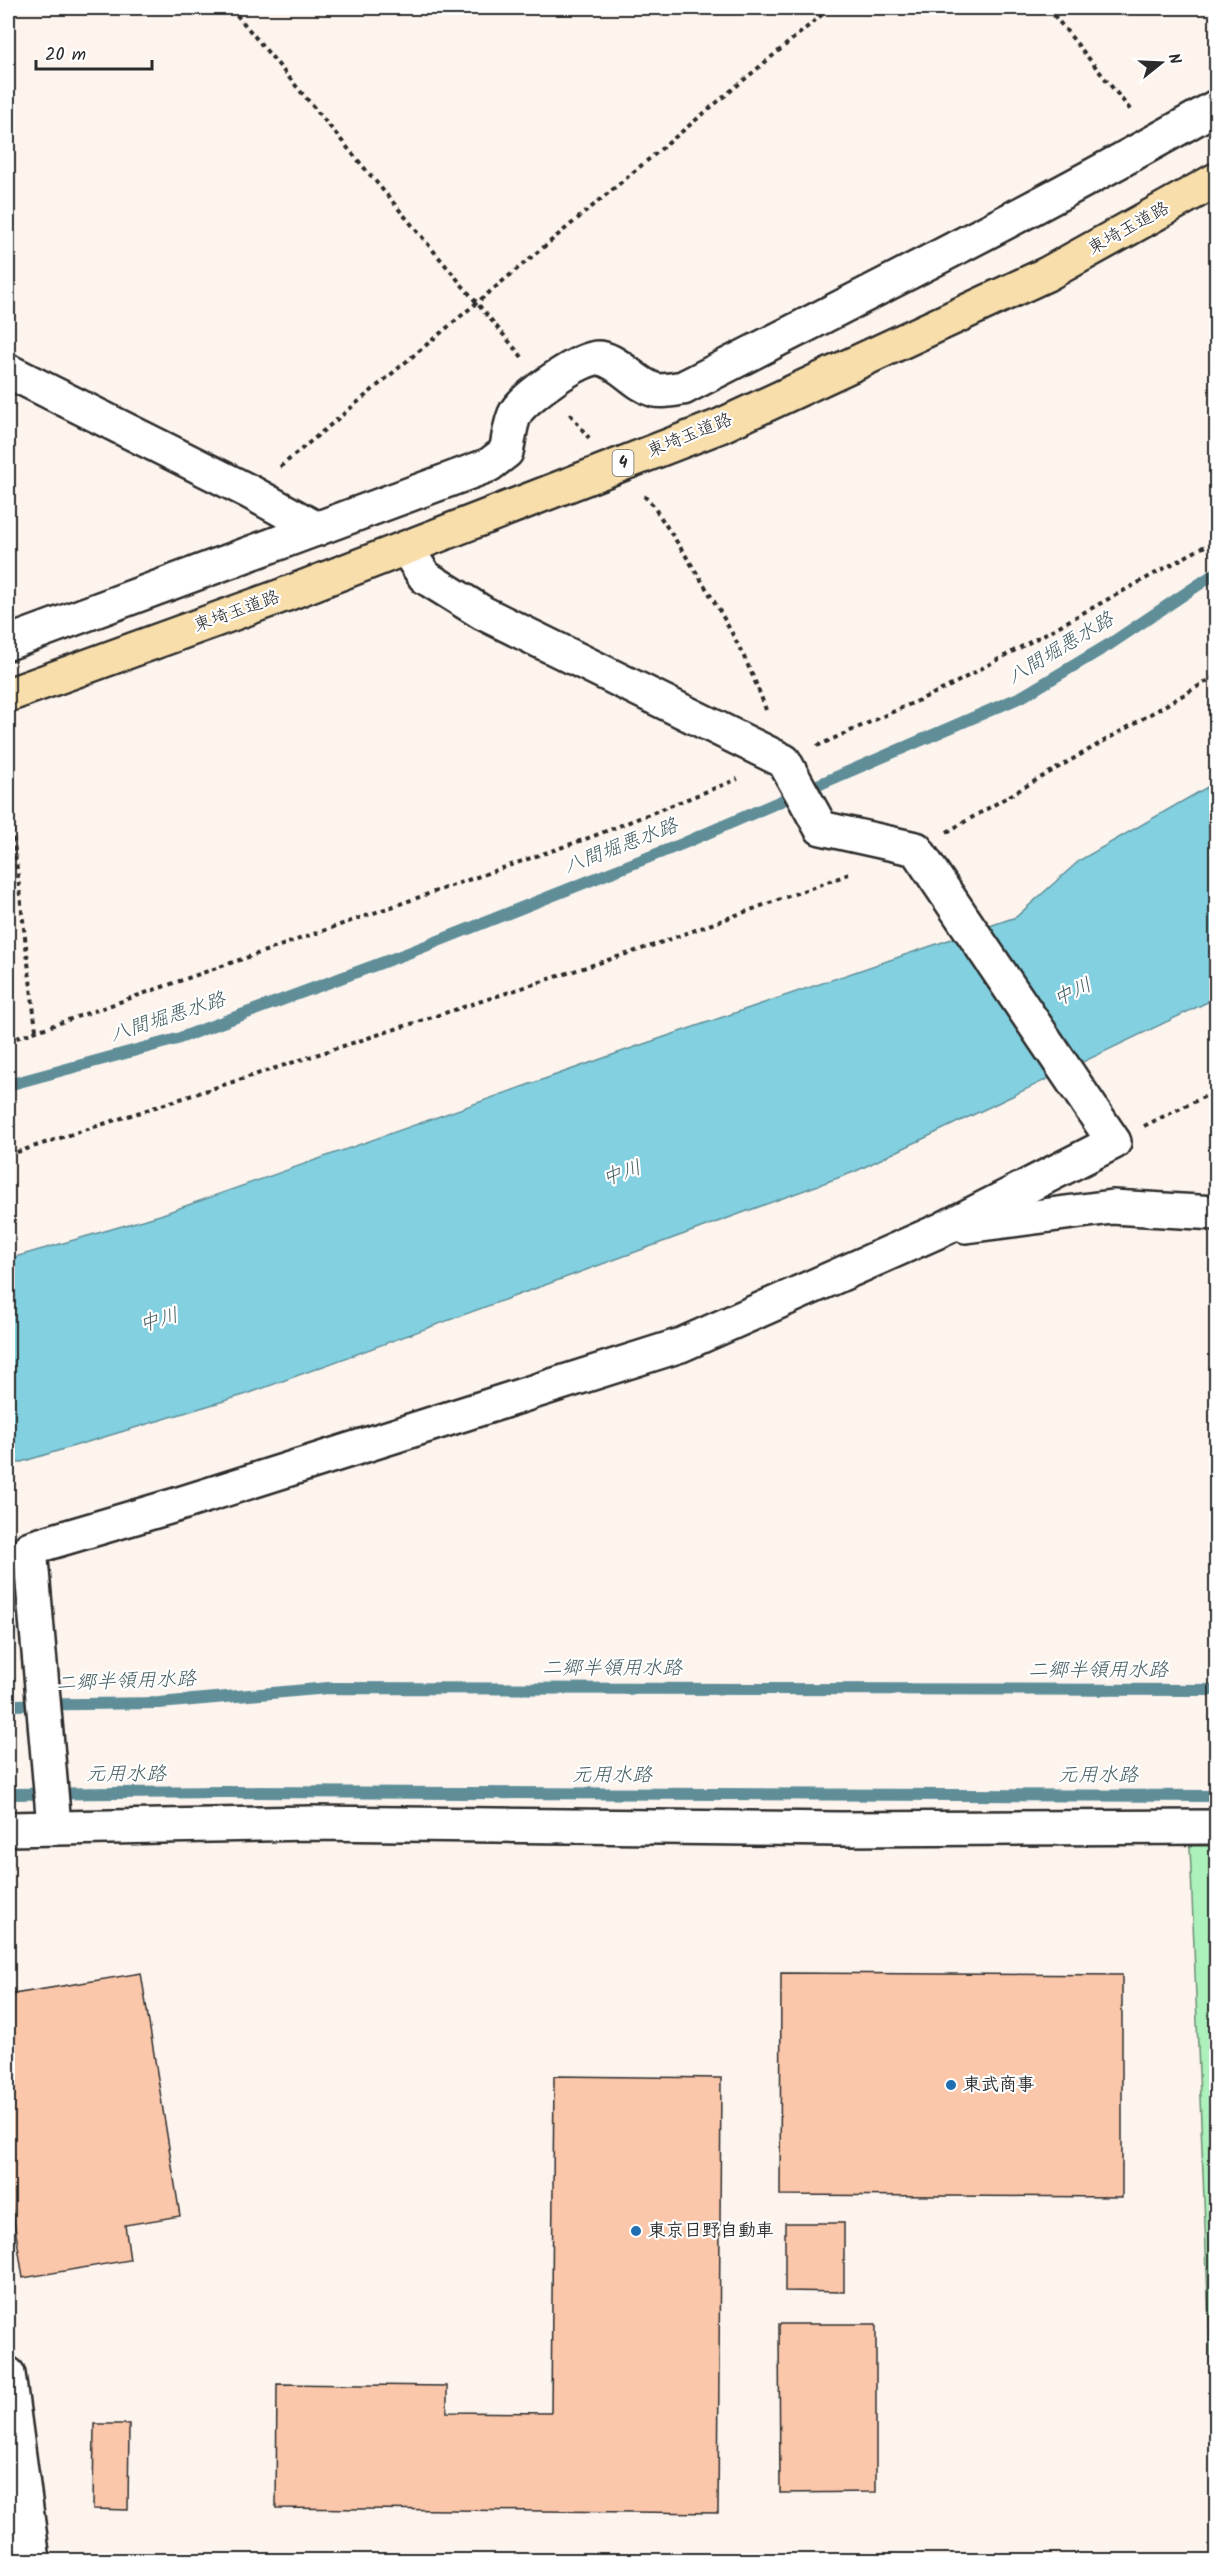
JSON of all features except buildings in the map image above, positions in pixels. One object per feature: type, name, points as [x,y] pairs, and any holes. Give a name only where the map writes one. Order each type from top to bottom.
[{"type":"highway","name":"東埼玉道路","points":[[8,695],[103,662],[406,548],[720,426],[1047,274],[1216,180]]},
{"type":"street","points":[[8,643],[489,465],[506,452],[514,413],[528,397],[583,360],[598,357],[657,391],[683,388],[1156,142],[1216,107]]},
{"type":"street","points":[[8,371],[250,492],[317,529]]},
{"type":"street","points":[[54,1827],[30,1548],[176,1505],[681,1345],[944,1229],[1114,1142],[916,849],[821,828],[784,761],[483,613],[425,577],[406,548]]},
{"type":"street","points":[[944,1229],[1112,1207],[1216,1213]]},
{"type":"street","points":[[8,1829],[322,1823],[829,1828],[1216,1827]]},
{"type":"street","points":[[8,2373],[33,2560]]},
{"type":"path","points":[[231,8],[613,467],[652,504],[719,606],[757,685],[784,761]]},
{"type":"path","points":[[250,492],[477,305],[830,8]]},
{"type":"path","points":[[1048,8],[1156,142]]},
{"type":"path","points":[[8,1041],[591,837],[784,761],[948,687],[1216,540]]},
{"type":"path","points":[[916,849],[1216,676]]},
{"type":"path","points":[[8,793],[36,1030]]},
{"type":"path","points":[[8,1155],[654,945],[862,869]]},
{"type":"path","points":[[1114,1142],[1216,1091]]},
{"type":"green space","points":[[1190,1846],[1216,1846],[1216,2501]]},
{"type":"water","name":"中川","points":[[1216,782],[1216,998],[854,1172],[247,1394],[8,1466],[8,1259],[160,1215],[635,1047],[1016,917],[1080,860]]},
{"type":"waterway","name":"八間堀悪水路","points":[[8,1085],[177,1039],[408,953],[682,844],[1023,696],[1110,644],[1216,573]]},
{"type":"waterway","name":"二郷半領用水路","points":[[8,1705],[159,1703],[328,1688],[1216,1690]]},
{"type":"waterway","name":"元用水路","points":[[8,1794],[224,1792],[1216,1796]]},
{"type":"place","name":"東武商事","points":[[951,2085]]},
{"type":"place","name":"東京日野自動車","points":[[636,2231]]}]
